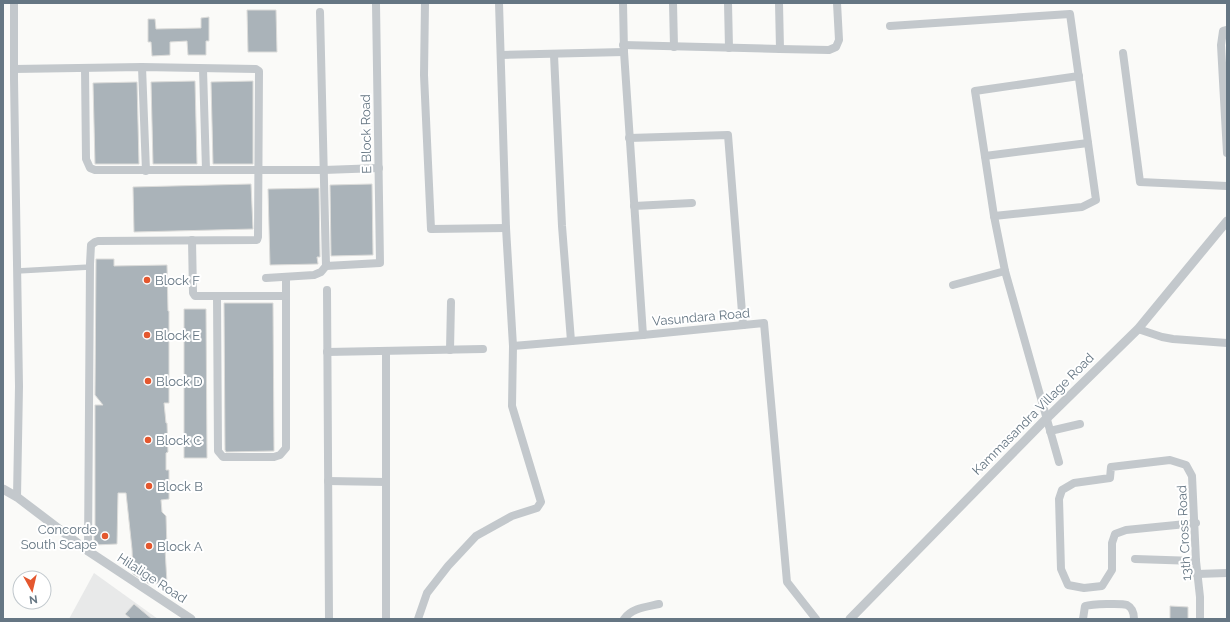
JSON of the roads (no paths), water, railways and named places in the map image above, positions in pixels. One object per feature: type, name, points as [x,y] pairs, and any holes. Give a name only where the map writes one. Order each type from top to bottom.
[{"type":"street","points":[[14,3],[19,386],[17,497]]},
{"type":"street","points":[[425,3],[424,75],[431,229],[506,228]]},
{"type":"street","points":[[418,619],[427,593],[448,566],[476,536],[512,516],[537,508],[541,502],[512,406],[513,346],[506,228],[500,3]]},
{"type":"street","name":"Vasundara Road","points":[[623,3],[629,138],[643,335],[764,323],[788,582],[816,619]]},
{"type":"street","points":[[673,3],[674,46]]},
{"type":"street","points":[[728,3],[729,48]]},
{"type":"street","points":[[779,3],[780,49]]},
{"type":"street","points":[[501,55],[554,54],[624,48],[674,46],[829,50],[836,47],[839,40],[837,3]]},
{"type":"street","name":"E Block Road","points":[[326,266],[380,263],[376,4]]},
{"type":"street","points":[[266,278],[314,275],[321,272],[326,266],[320,12]]},
{"type":"street","points":[[890,26],[1070,14],[1096,200],[1082,207],[994,216]]},
{"type":"street","points":[[1227,30],[1223,31],[1220,45],[1227,153]]},
{"type":"street","points":[[1123,53],[1140,182],[1227,186]]},
{"type":"street","points":[[554,54],[562,226],[571,341]]},
{"type":"street","points":[[14,70],[142,67],[256,69],[259,71],[257,240],[95,242],[92,246],[90,267],[88,551]]},
{"type":"street","points":[[142,67],[146,170]]},
{"type":"street","points":[[85,68],[86,159],[90,168],[95,170],[324,170],[379,168]]},
{"type":"street","points":[[203,69],[206,170]]},
{"type":"street","points":[[1059,462],[1006,271],[994,216],[975,91],[1079,76]]},
{"type":"street","points":[[629,138],[728,135],[744,325]]},
{"type":"street","points":[[985,156],[1088,143]]},
{"type":"street","points":[[634,206],[692,202]]},
{"type":"street","name":"Kammasandra Village Road","points":[[850,619],[1046,418],[1138,329],[1227,221]]},
{"type":"street","points":[[192,240],[193,295],[197,297],[286,296]]},
{"type":"street","points":[[17,271],[90,267]]},
{"type":"street","points":[[953,285],[1006,271]]},
{"type":"street","points":[[217,296],[218,452],[223,457],[274,457],[280,455],[286,448],[286,277]]},
{"type":"street","points":[[327,290],[329,619]]},
{"type":"street","points":[[450,350],[451,302]]},
{"type":"street","points":[[1138,329],[1173,339],[1227,343]]},
{"type":"street","points":[[513,346],[643,335]]},
{"type":"street","points":[[327,352],[484,349]]},
{"type":"street","points":[[386,350],[386,619]]},
{"type":"street","points":[[1050,431],[1080,424]]},
{"type":"street","name":"13th Cross Road","points":[[1196,523],[1126,530],[1115,534],[1112,543],[1112,570],[1102,586],[1084,588],[1068,585],[1061,569],[1059,499],[1062,490],[1074,483],[1110,478],[1111,467],[1170,460],[1186,465],[1192,476],[1196,523],[1196,561],[1200,597],[1200,619]]},
{"type":"street","points":[[328,481],[386,482]]},
{"type":"street","name":"Hilalige Road","points":[[3,489],[17,497],[88,551],[190,619]]},
{"type":"street","points":[[1135,560],[1196,561]]},
{"type":"street","points":[[1198,574],[1227,572]]},
{"type":"street","points":[[624,619],[630,612],[659,604]]},
{"type":"street","points":[[1083,619],[1085,606],[1091,604],[1126,605],[1132,609],[1134,619]]},
{"type":"place","name":"Block F","points":[[147,280]]},
{"type":"place","name":"Block E","points":[[147,335]]},
{"type":"place","name":"Block D","points":[[148,381]]},
{"type":"place","name":"Block C","points":[[148,440]]},
{"type":"place","name":"Block B","points":[[149,486]]},
{"type":"place","name":"Concorde South Scape","points":[[105,536]]},
{"type":"place","name":"Block A","points":[[149,546]]}]
